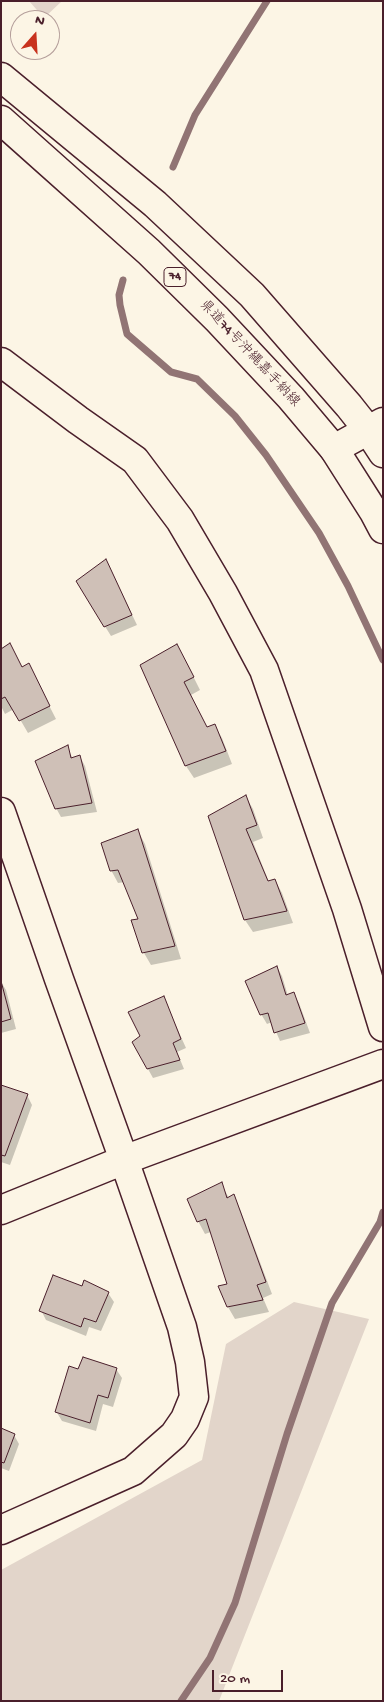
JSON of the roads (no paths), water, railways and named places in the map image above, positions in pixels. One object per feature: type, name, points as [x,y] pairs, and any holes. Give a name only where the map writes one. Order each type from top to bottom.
[{"type":"main road","points":[[1,76],[156,204],[252,295],[376,426],[383,453]]},
{"type":"main road","name":"県道74号沖縄嘉手納線","points":[[1,120],[149,252],[216,318],[291,398],[334,449],[383,529]]},
{"type":"main road","points":[[1,362],[135,460],[180,520],[223,592],[264,670],[347,909],[383,1027]]},
{"type":"main road","points":[[334,449],[376,426]]},
{"type":"main road","points":[[1,812],[58,979],[182,1327],[190,1362],[194,1397],[185,1419],[174,1435],[133,1471],[1,1530]]},
{"type":"main road","points":[[1,1210],[124,1160],[383,1064]]},
{"type":"waterway","points":[[173,167],[195,115],[267,1]]},
{"type":"waterway","points":[[123,280],[119,295],[127,334],[171,372],[197,379],[235,416],[266,455],[319,533],[348,586],[383,660]]},
{"type":"waterway","points":[[181,1701],[210,1658],[235,1603],[287,1434],[332,1303],[380,1222],[383,1212]]}]
